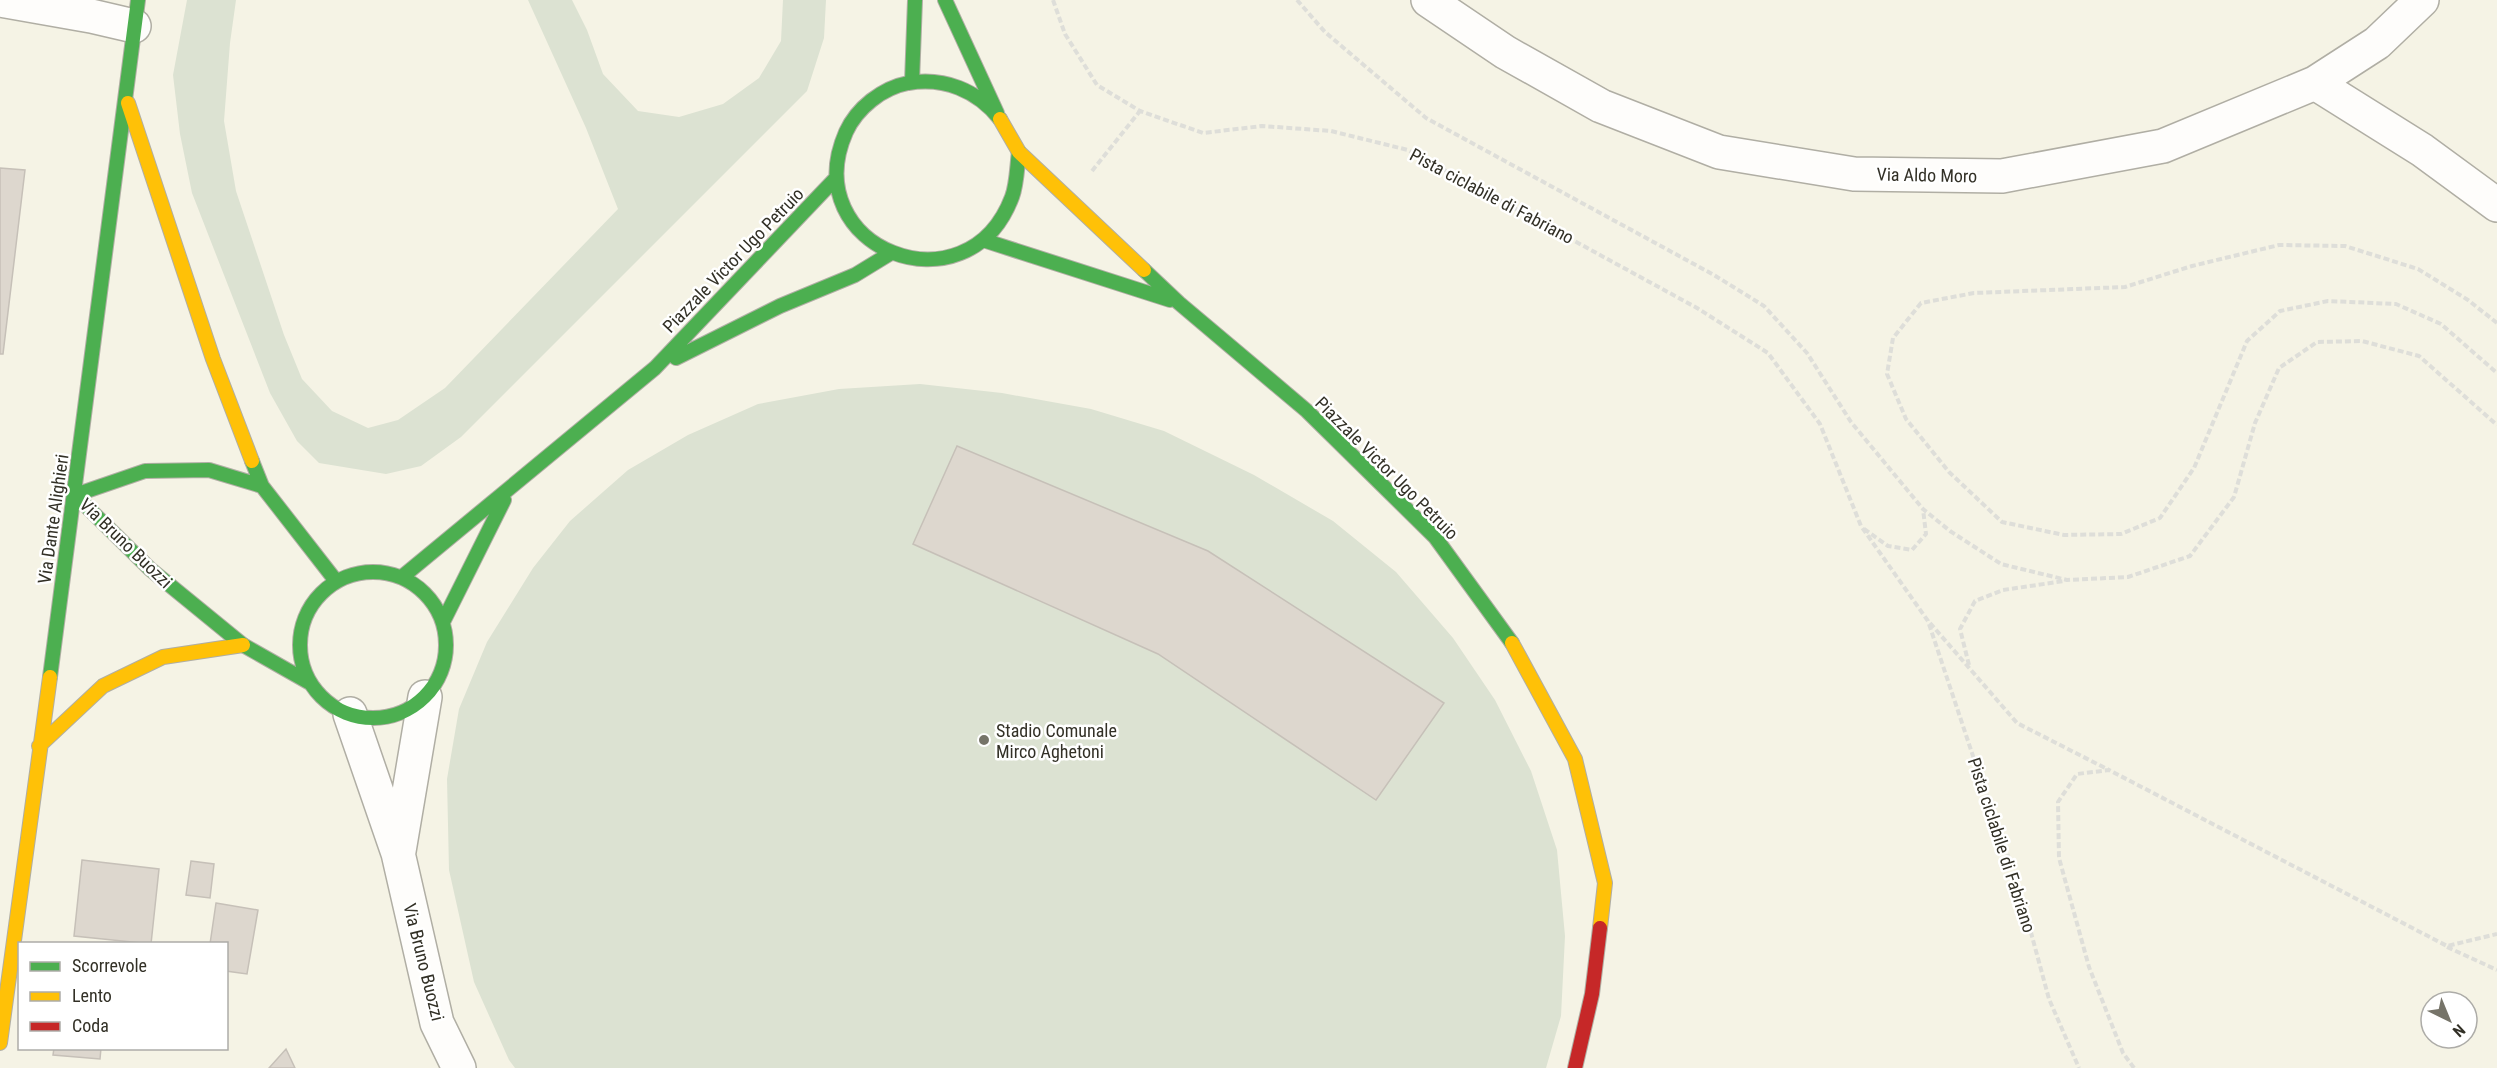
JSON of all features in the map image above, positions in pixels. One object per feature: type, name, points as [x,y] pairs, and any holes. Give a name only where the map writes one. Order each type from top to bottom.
[{"type":"street","points":[[0,0],[91,16],[136,13]]},
{"type":"street","points":[[912,82],[915,0]]},
{"type":"street","points":[[945,0],[999,117]]},
{"type":"street","name":"Via Aldo Moro","points":[[1428,0],[1505,52],[1600,105],[1719,152],[1854,174],[2002,176],[2163,146],[2315,83],[2377,43],[2421,0]]},
{"type":"street","name":"Via Dante Alighieri","points":[[0,1043],[75,495],[136,13]]},
{"type":"street","name":"Piazzale Victor Ugo Petruio","points":[[1019,152],[1013,195],[1001,220],[983,240],[959,254],[939,259],[904,258],[878,247],[857,228],[843,205],[836,178],[839,148],[851,121],[871,100],[897,85],[926,80],[955,85],[979,98],[999,117],[1019,152],[1179,303],[1307,411],[1435,537],[1516,648],[1575,759],[1605,883],[1592,994],[1575,1068]]},
{"type":"street","points":[[2315,83],[2422,150],[2497,205]]},
{"type":"street","points":[[125,94],[213,358],[262,486],[336,580]]},
{"type":"street","name":"Piazzale Victor Ugo Petruio","points":[[402,577],[655,368],[836,178]]},
{"type":"street","name":"Piazzale Victor Ugo Petruio","points":[[983,240],[1179,303]]},
{"type":"street","name":"Piazzale Victor Ugo Petruio","points":[[655,368],[780,306],[855,275],[891,253]]},
{"type":"street","name":"Via Bruno Buozzi","points":[[262,486],[209,470],[145,471],[75,495],[150,569],[243,645],[310,683]]},
{"type":"street","name":"Piazzale Victor Ugo Petruio","points":[[443,622],[509,489]]},
{"type":"street","name":"Via Bruno Buozzi","points":[[380,571],[402,577],[420,588],[434,603],[443,622],[447,642],[445,662],[437,681],[425,697],[409,709],[390,716],[370,718],[350,714],[334,707],[310,683],[301,661],[300,638],[305,615],[318,596],[336,580],[358,572],[380,571]]},
{"type":"street","points":[[39,746],[103,686],[163,657],[243,645]]},
{"type":"street","name":"Via Bruno Buozzi","points":[[398,853],[425,697]]},
{"type":"street","name":"Via Bruno Buozzi","points":[[350,714],[398,853],[437,1023],[459,1068]]},
{"type":"path","name":"Pista ciclabile di Fabriano","points":[[1053,0],[1065,34],[1097,85],[1140,111],[1203,134],[1262,126],[1319,130],[1408,150],[1697,308],[1768,353],[1820,424],[1861,526],[1928,621],[2017,723],[2497,970]]},
{"type":"path","name":"Pista ciclabile di Fabriano","points":[[1297,0],[1325,32],[1426,118],[1714,275],[1764,306],[1807,353],[1851,422],[1923,509],[1950,531],[2001,564],[2067,580]]},
{"type":"path","points":[[1070,200],[1140,111]]},
{"type":"path","points":[[2497,323],[2468,300],[2418,268],[2345,246],[2279,245],[2192,266],[2125,287],[1974,293],[1921,303],[1893,338],[1887,374],[1906,419],[1949,472],[2002,522],[2064,535],[2121,534],[2160,518],[2194,468],[2247,341],[2280,311],[2328,301],[2396,304],[2441,324],[2497,373]]},
{"type":"path","name":"Pista ciclabile di Fabriano","points":[[1970,668],[1960,629],[1975,601],[2003,590],[2067,580],[2128,577],[2190,556],[2234,497],[2255,423],[2279,368],[2317,342],[2362,341],[2419,356],[2497,425]]},
{"type":"path","points":[[1861,526],[1888,546],[1912,550],[1926,534],[1923,509]]},
{"type":"path","name":"Pista ciclabile di Fabriano","points":[[1928,621],[2017,881],[2049,999],[2079,1068]]},
{"type":"path","points":[[2109,771],[2078,774],[2058,802],[2059,858],[2089,967],[2123,1053],[2134,1068]]},
{"type":"path","points":[[2447,946],[2497,934]]},
{"type":"green space","points":[[187,0],[236,0],[224,121],[236,191],[284,335],[302,379],[332,411],[368,428],[398,420],[445,388],[618,209],[586,128],[528,0],[572,0],[587,30],[603,74],[638,111],[679,117],[723,104],[759,78],[781,41],[783,0],[826,0],[824,38],[807,91],[461,437],[421,466],[386,474],[319,463],[297,441],[270,393],[192,193],[180,134],[173,75]]},
{"type":"green space","name":"Stadio Comunale Mirco Aghetoni","points":[[920,384],[1002,393],[1091,409],[1164,431],[1254,475],[1333,521],[1396,572],[1453,638],[1495,700],[1531,771],[1557,850],[1565,936],[1561,1016],[1546,1068],[515,1068],[509,1060],[474,982],[449,870],[447,779],[459,709],[487,642],[533,568],[570,521],[628,470],[688,435],[758,404],[839,389]]},
{"type":"building","points":[[0,168],[25,170],[3,354],[0,354]]},
{"type":"building","points":[[957,446],[1208,551],[1444,703],[1376,800],[1158,654],[913,544]]},
{"type":"building","points":[[82,860],[159,869],[151,942],[74,936]]},
{"type":"building","points":[[191,861],[214,864],[210,898],[186,895]]},
{"type":"building","points":[[216,903],[258,910],[247,974],[228,971],[228,942],[210,942]]},
{"type":"building","points":[[286,1049],[295,1068],[269,1068]]},
{"type":"building","points":[[54,1050],[101,1050],[100,1059],[53,1055]]},
{"type":"traffic: fast","points":[[50,677],[138,0]]},
{"type":"traffic: fast","points":[[912,82],[915,0]]},
{"type":"traffic: fast","points":[[945,0],[997,113]]},
{"type":"traffic: fast","points":[[1000,119],[981,100],[947,84],[908,83],[880,94],[864,107],[846,132],[837,173],[844,208],[864,235],[893,253],[926,259],[960,253],[990,233],[1012,197],[1019,152]]},
{"type":"traffic: fast","points":[[402,577],[655,368],[836,178]]},
{"type":"traffic: fast","points":[[983,240],[1170,300]]},
{"type":"traffic: fast","points":[[676,358],[780,306],[855,275],[891,253]]},
{"type":"traffic: fast","points":[[1144,270],[1179,303],[1307,411],[1435,537],[1512,643]]},
{"type":"traffic: fast","points":[[252,461],[262,486],[336,581]]},
{"type":"traffic: fast","points":[[75,495],[145,471],[209,470],[262,486]]},
{"type":"traffic: fast","points":[[75,495],[150,569],[243,645],[310,683]]},
{"type":"traffic: fast","points":[[443,622],[504,500]]},
{"type":"traffic: fast","points":[[373,572],[401,577],[425,593],[441,617],[446,645],[441,673],[425,697],[401,713],[373,718],[345,713],[321,697],[305,673],[300,645],[305,617],[321,593],[345,577],[373,572]]},
{"type":"traffic: slow","points":[[128,103],[213,359],[252,461]]},
{"type":"traffic: slow","points":[[1000,119],[1019,152],[1144,270]]},
{"type":"traffic: slow","points":[[1512,643],[1575,759],[1605,883],[1600,928]]},
{"type":"traffic: slow","points":[[39,746],[103,686],[163,657],[243,645]]},
{"type":"traffic: slow","points":[[0,1043],[50,677]]},
{"type":"traffic: jam","points":[[1575,1068],[1592,994],[1600,928]]},
{"type":"place","name":"Stadio Comunale Mirco Aghetoni","points":[[984,740]]}]
